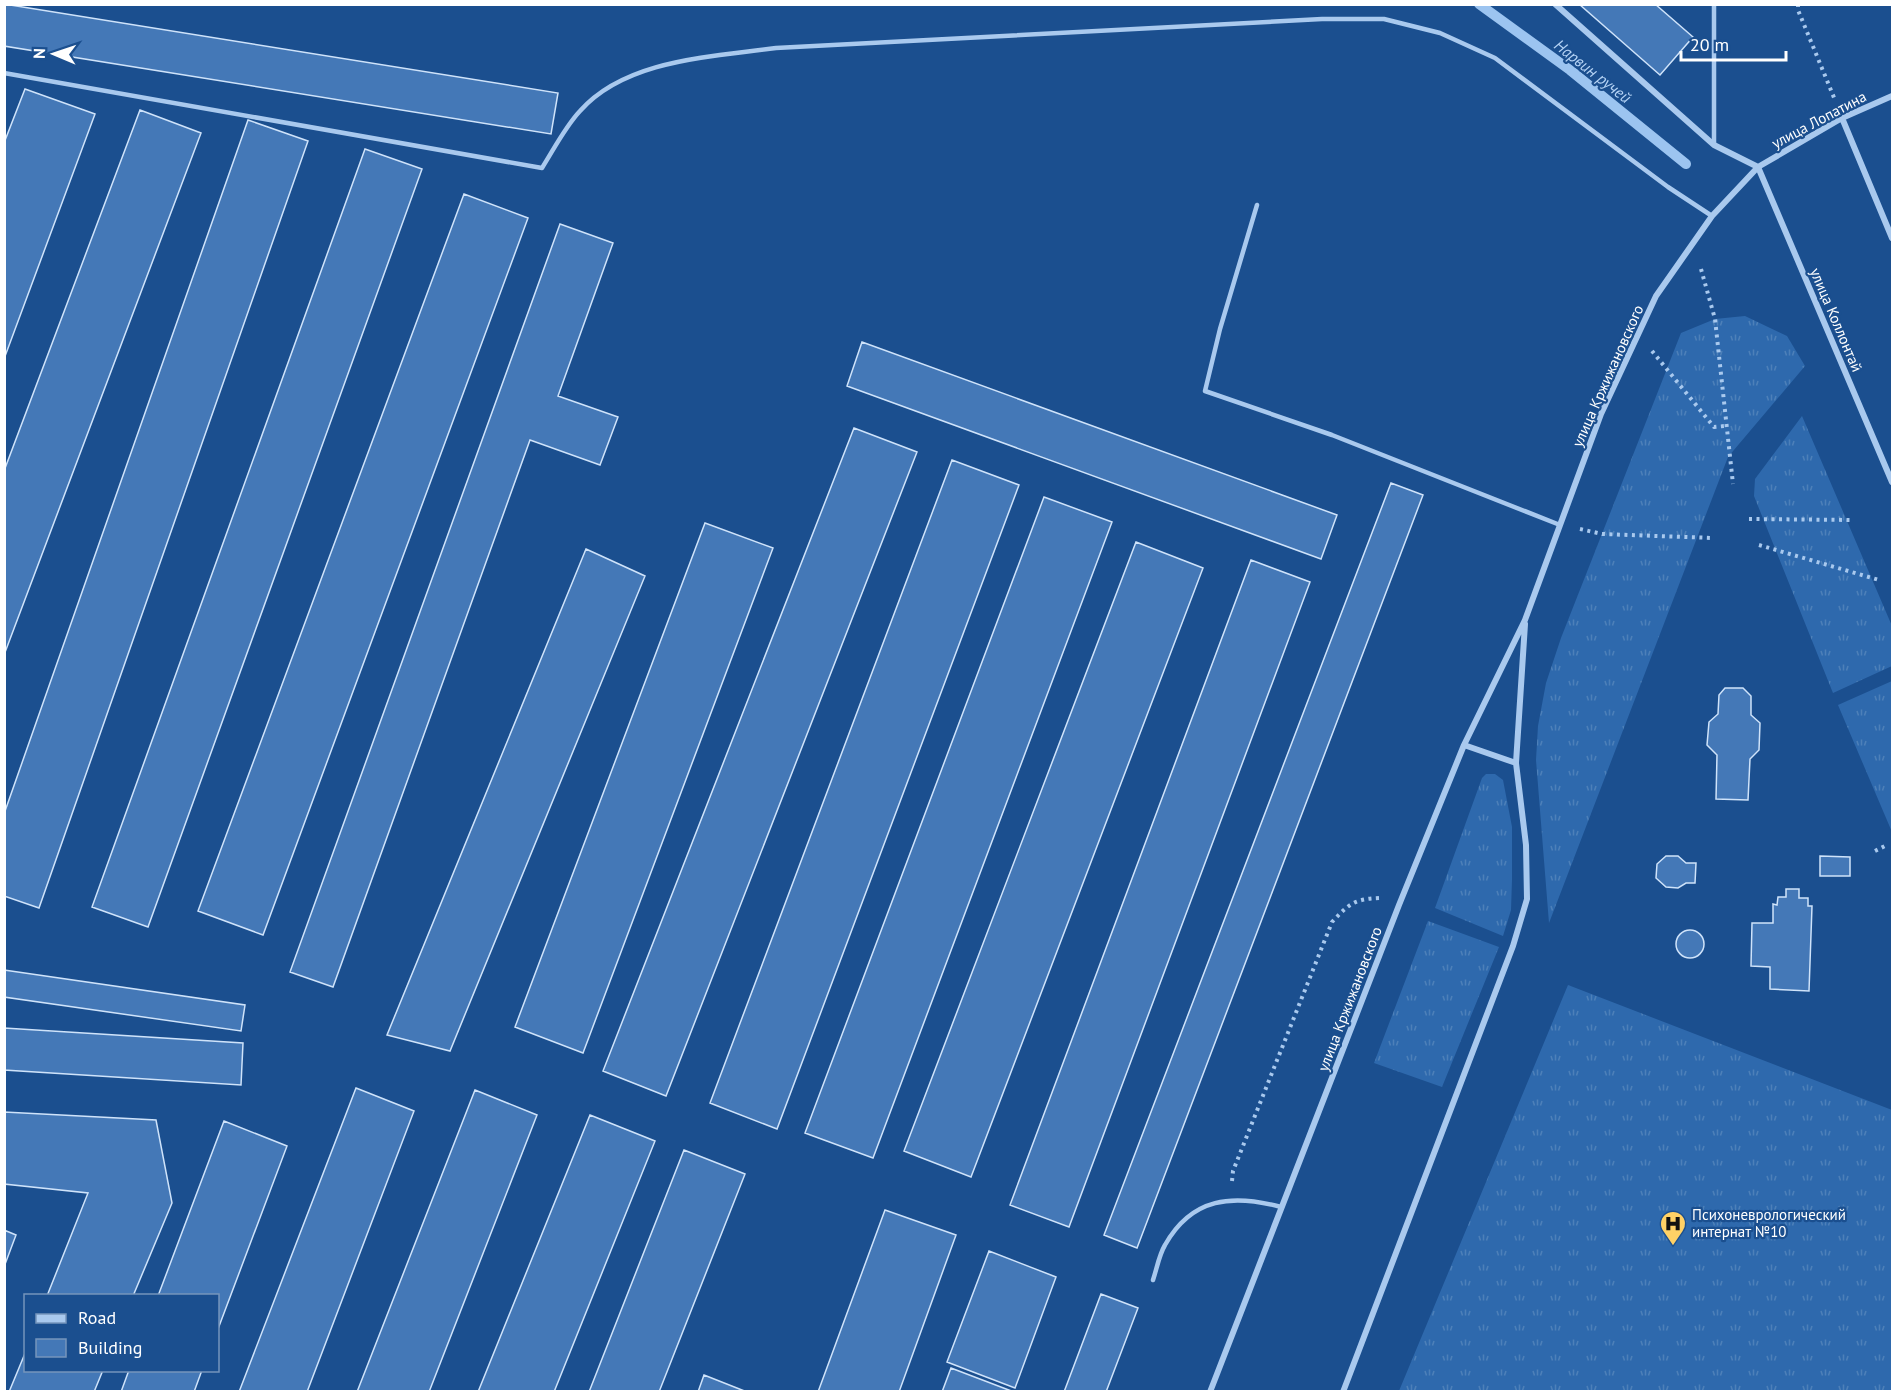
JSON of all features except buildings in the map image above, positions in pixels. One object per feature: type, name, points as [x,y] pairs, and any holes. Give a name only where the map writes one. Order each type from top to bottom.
[{"type":"street","points":[[1555,4],[1714,145],[1758,167]]},
{"type":"street","name":"улица Лопатина","points":[[1758,167],[1842,118],[1893,96]]},
{"type":"street","points":[[1842,118],[1893,238]]},
{"type":"street","name":"улица Кржижановского","points":[[1210,1392],[1399,905],[1464,745],[1525,620],[1601,414],[1656,296],[1712,216],[1758,167]]},
{"type":"street","name":"улица Коллонтай","points":[[1758,167],[1893,482]]},
{"type":"street","name":"улица Кржижановского","points":[[1343,1392],[1513,946],[1527,899],[1526,845],[1516,763],[1525,620]]},
{"type":"street","points":[[1464,745],[1516,763]]},
{"type":"lane","points":[[1714,4],[1714,145]]},
{"type":"lane","points":[[4,73],[542,168],[580,111],[608,87],[649,69],[688,60],[776,48],[1322,19],[1384,19],[1440,33],[1495,58],[1668,187],[1712,216]]},
{"type":"lane","points":[[1257,205],[1220,329],[1205,391],[1332,435],[1560,525]]},
{"type":"lane","points":[[1153,1280],[1164,1246],[1182,1222],[1205,1205],[1230,1200],[1261,1202],[1281,1207]]},
{"type":"path","points":[[1798,4],[1798,10],[1842,118]]},
{"type":"path","points":[[1693,242],[1714,319],[1733,484]]},
{"type":"path","points":[[1638,334],[1714,427],[1725,426]]},
{"type":"path","points":[[1749,519],[1854,520]]},
{"type":"path","points":[[1560,525],[1602,534],[1713,538]]},
{"type":"path","points":[[1759,545],[1879,580]]},
{"type":"path","points":[[1875,851],[1887,845]]},
{"type":"path","points":[[1230,1200],[1233,1171],[1332,922],[1345,908],[1360,899],[1380,898]]},
{"type":"green space","points":[[1745,316],[1787,336],[1805,366],[1728,457],[1549,923],[1536,760],[1538,726],[1546,683],[1561,638],[1681,333],[1715,319]]},
{"type":"green space","points":[[1802,416],[1892,626],[1892,666],[1833,693],[1754,496],[1755,479]]},
{"type":"green space","points":[[1892,681],[1892,832],[1838,705]]},
{"type":"green space","points":[[1486,774],[1495,774],[1503,780],[1512,827],[1511,910],[1503,936],[1435,908],[1482,778]]},
{"type":"green space","points":[[1428,921],[1499,947],[1442,1087],[1374,1063]]},
{"type":"green space","name":"Психоневрологический интернат №10","points":[[1568,985],[1892,1110],[1892,1391],[1399,1391]]},
{"type":"waterway","name":"Нарвин ручей","points":[[1479,4],[1570,70],[1686,164]]},
{"type":"place","name":"Психоневрологический интернат №10","points":[[1673,1247]]}]
